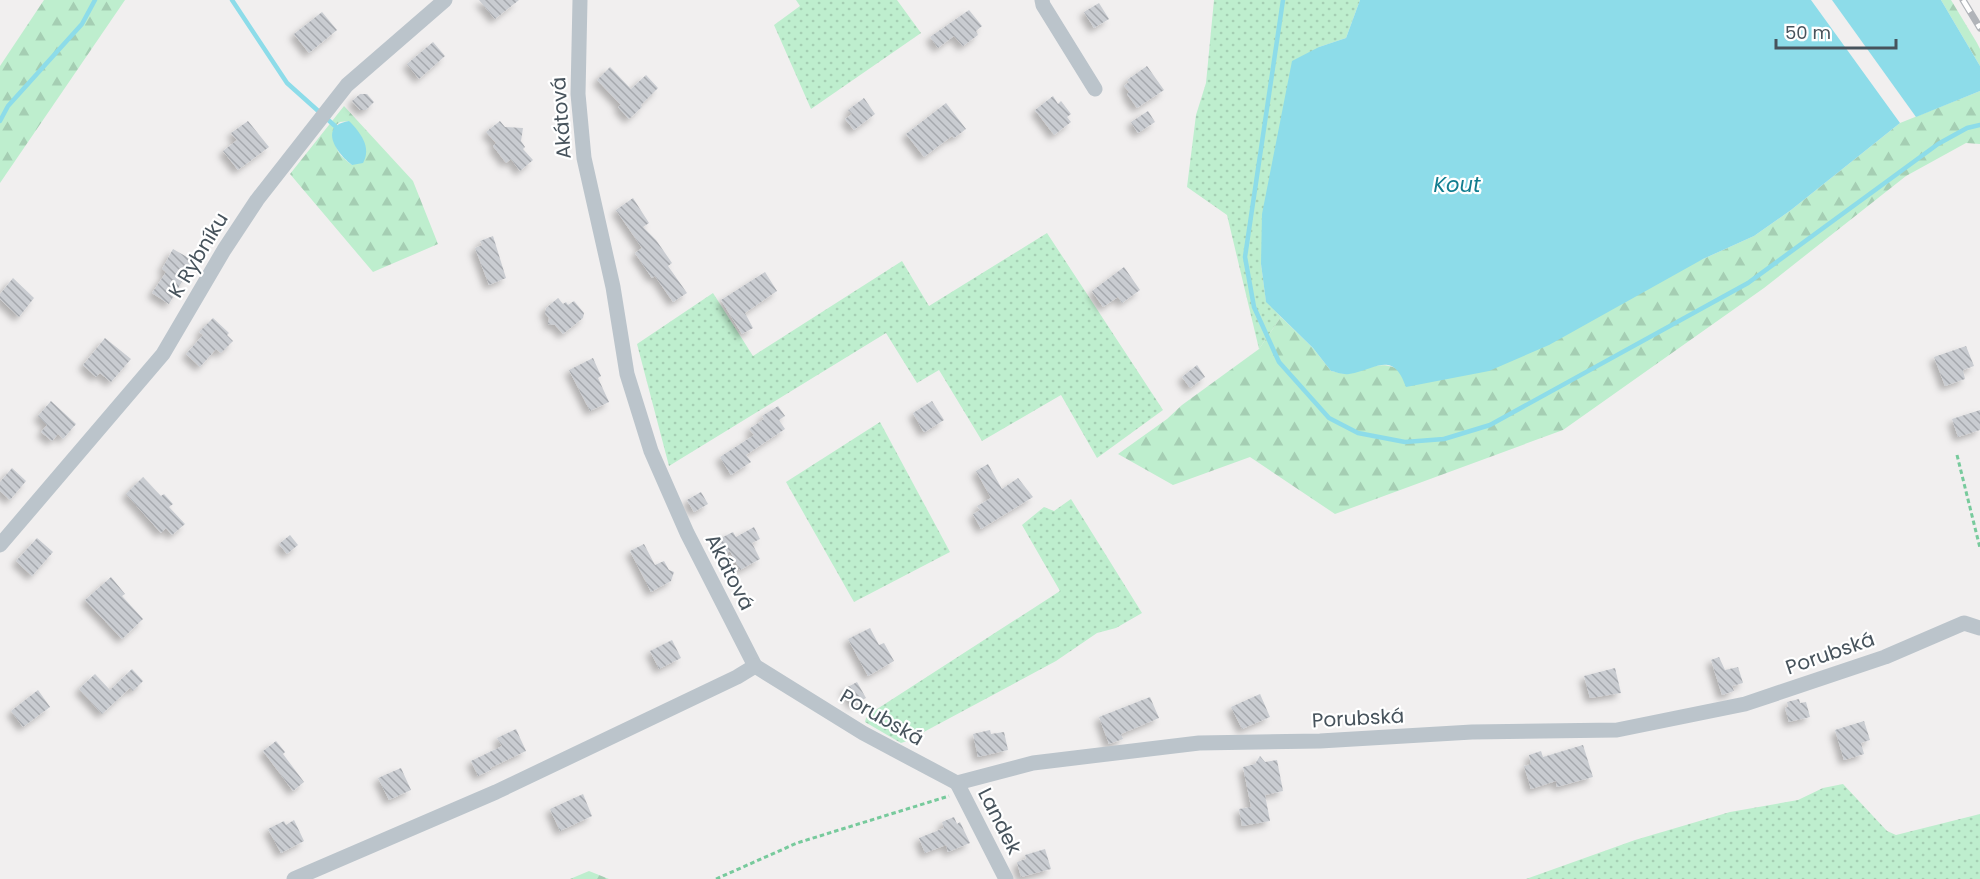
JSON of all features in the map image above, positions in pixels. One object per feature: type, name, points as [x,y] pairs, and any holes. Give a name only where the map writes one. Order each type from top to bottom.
[{"type":"street","name":"K Rybníku","points":[[0,545],[163,354],[257,200],[346,85],[445,0]]},
{"type":"street","name":"Akátová","points":[[580,0],[578,94],[584,158],[614,286],[627,374],[651,451],[687,533],[755,666]]},
{"type":"street","points":[[1042,0],[1095,88]]},
{"type":"street","name":"Porubská","points":[[755,666],[863,733],[959,788],[1033,763],[1199,743],[1320,741],[1472,732],[1617,730],[1745,704],[1886,657],[1964,623],[1980,628]]},
{"type":"street","points":[[294,879],[496,792],[755,666]]},
{"type":"street","name":"Landek","points":[[959,788],[1006,879]]},
{"type":"path","points":[[1957,454],[1980,548]]},
{"type":"path","points":[[716,879],[797,843],[959,788]]},
{"type":"green space","points":[[44,0],[125,0],[0,183],[0,66]]},
{"type":"green space","points":[[796,0],[897,0],[921,33],[811,109],[774,25],[800,6]]},
{"type":"green space","points":[[1214,0],[1360,0],[1346,38],[1319,47],[1261,264],[1266,301],[1281,317],[1259,349],[1227,215],[1187,187],[1196,115],[1206,83]]},
{"type":"green space","points":[[1941,0],[1951,0],[1977,43],[1980,49],[1980,66]]},
{"type":"green space","points":[[1980,91],[1980,144],[1966,143],[1906,176],[1764,288],[1563,430],[1335,514],[1250,457],[1173,485],[1118,454],[1259,349],[1281,317],[1313,348],[1331,371],[1348,374],[1381,365],[1394,367],[1401,371],[1703,259],[1754,236],[1791,210],[1900,123]]},
{"type":"green space","points":[[344,106],[413,181],[438,244],[373,272],[290,174]],"holes":[[[349,121],[352,165],[337,148],[335,126],[340,122]]]},
{"type":"green space","points":[[1047,233],[1163,410],[1097,458],[1061,395],[982,441],[939,370],[917,383],[886,333],[669,466],[637,344],[713,293],[753,356],[902,261],[929,306]]},
{"type":"green space","points":[[880,422],[950,552],[854,602],[786,482]]},
{"type":"green space","points":[[1071,499],[1142,613],[1116,628],[1097,633],[1056,661],[907,741],[901,743],[865,722],[874,711],[1060,591],[1022,525],[1044,507],[1054,511]]},
{"type":"green space","points":[[1843,784],[1887,831],[1896,835],[1980,814],[1980,879],[1526,879],[1635,840],[1730,812],[1798,800],[1823,788]]},
{"type":"green space","points":[[589,871],[609,879],[570,879]]},
{"type":"water","name":"Kout","points":[[1360,0],[1811,0],[1900,123],[1791,210],[1754,236],[1703,259],[1549,345],[1489,371],[1406,387],[1396,369],[1390,365],[1344,374],[1331,371],[1313,348],[1266,302],[1261,264],[1262,214],[1292,61],[1319,47],[1346,38]]},
{"type":"water","points":[[1832,0],[1941,0],[1980,66],[1980,91],[1916,117]]},
{"type":"water","points":[[349,121],[364,140],[366,151],[363,163],[352,165],[340,154],[333,140],[334,128]]},
{"type":"building","points":[[479,0],[519,0],[495,19]]},
{"type":"building","points":[[1099,3],[1109,19],[1094,28],[1084,12]]},
{"type":"building","points":[[969,10],[982,26],[976,31],[978,35],[963,46],[954,36],[938,48],[930,37]]},
{"type":"building","points":[[322,12],[337,30],[309,53],[294,34]]},
{"type":"building","points":[[433,42],[445,56],[419,79],[407,64]]},
{"type":"building","points":[[1147,66],[1164,90],[1137,108],[1124,86],[1129,82],[1127,80]]},
{"type":"building","points":[[610,67],[631,89],[646,75],[658,88],[629,119],[618,107],[621,105],[597,80]]},
{"type":"building","points":[[360,94],[367,94],[374,102],[366,110],[360,110],[352,101]]},
{"type":"building","points":[[1053,96],[1058,104],[1061,101],[1071,114],[1067,117],[1071,122],[1054,135],[1035,110]]},
{"type":"building","points":[[864,98],[875,114],[854,130],[845,119],[852,114],[848,110]]},
{"type":"building","points":[[946,103],[966,129],[954,138],[952,136],[924,157],[906,134]]},
{"type":"building","points":[[1148,111],[1155,122],[1138,133],[1131,122]]},
{"type":"building","points":[[248,121],[269,147],[238,170],[223,151],[237,140],[231,133]]},
{"type":"building","points":[[500,121],[505,127],[523,128],[521,141],[525,147],[523,149],[533,160],[520,171],[511,159],[506,163],[493,146],[496,143],[486,132]]},
{"type":"building","points":[[633,198],[649,223],[643,227],[656,240],[672,263],[668,266],[687,293],[673,302],[655,276],[652,278],[635,253],[642,248],[616,210]]},
{"type":"building","points":[[493,236],[506,278],[489,285],[475,248],[482,245],[480,241]]},
{"type":"building","points":[[173,249],[194,261],[169,304],[152,293],[166,272],[162,269]]},
{"type":"building","points":[[1124,267],[1140,290],[1122,303],[1118,297],[1103,307],[1092,291]]},
{"type":"building","points":[[765,272],[777,291],[745,313],[753,328],[742,334],[721,300]]},
{"type":"building","points":[[13,278],[34,298],[19,317],[0,299],[0,294]]},
{"type":"building","points":[[558,298],[563,304],[566,302],[568,305],[574,301],[584,313],[583,318],[563,334],[555,325],[548,324],[549,318],[545,313],[546,308]]},
{"type":"building","points":[[213,318],[229,333],[227,335],[233,341],[221,353],[216,349],[200,367],[186,354],[203,335],[199,332]]},
{"type":"building","points":[[105,338],[131,359],[111,382],[100,373],[96,377],[83,365]]},
{"type":"building","points":[[1966,346],[1974,366],[1963,370],[1965,379],[1945,386],[1934,357]]},
{"type":"building","points":[[593,358],[601,376],[598,378],[609,402],[590,411],[569,370]]},
{"type":"building","points":[[1197,365],[1205,377],[1190,388],[1182,377]]},
{"type":"building","points":[[51,401],[76,424],[63,439],[58,434],[52,441],[41,432],[47,425],[38,416]]},
{"type":"building","points":[[932,401],[944,420],[925,432],[913,413]]},
{"type":"building","points":[[778,406],[785,416],[779,420],[785,429],[746,455],[751,462],[731,475],[720,457],[754,435],[749,429],[764,419],[762,416]]},
{"type":"building","points":[[1980,410],[1980,430],[1958,437],[1952,419]]},
{"type":"building","points":[[988,464],[1002,489],[1018,478],[1033,497],[981,529],[973,514],[980,510],[977,506],[991,498],[976,471]]},
{"type":"building","points":[[12,468],[26,481],[10,500],[0,491],[0,482]]},
{"type":"building","points":[[143,477],[161,496],[164,494],[173,504],[169,507],[185,524],[172,535],[166,528],[161,533],[126,494]]},
{"type":"building","points":[[701,492],[708,504],[694,512],[687,500]]},
{"type":"building","points":[[754,527],[760,539],[752,543],[760,559],[740,570],[730,551],[725,554],[717,540],[733,532],[736,537]]},
{"type":"building","points":[[290,535],[298,545],[287,554],[279,544]]},
{"type":"building","points":[[37,538],[53,552],[32,576],[16,561]]},
{"type":"building","points":[[644,544],[655,565],[664,561],[669,570],[674,572],[671,581],[651,592],[630,551]]},
{"type":"building","points":[[111,577],[125,594],[122,596],[143,619],[122,639],[85,600]]},
{"type":"building","points":[[870,628],[879,645],[884,643],[894,661],[868,676],[848,639]]},
{"type":"building","points":[[672,640],[681,658],[659,669],[650,651]]},
{"type":"building","points":[[1719,657],[1725,670],[1738,667],[1743,683],[1732,686],[1734,691],[1722,695],[1711,660]]},
{"type":"building","points":[[1615,668],[1621,693],[1590,698],[1584,676]]},
{"type":"building","points":[[132,669],[143,681],[133,691],[130,688],[102,714],[79,689],[95,674],[110,690]]},
{"type":"building","points":[[857,682],[866,698],[853,705],[844,689]]},
{"type":"building","points":[[38,690],[50,707],[23,727],[11,711]]},
{"type":"building","points":[[1260,694],[1270,717],[1242,729],[1231,707]]},
{"type":"building","points":[[1150,697],[1159,718],[1121,734],[1123,739],[1109,744],[1099,717]]},
{"type":"building","points":[[1799,699],[1800,703],[1806,702],[1810,717],[1789,722],[1785,708],[1788,707],[1787,702]]},
{"type":"building","points":[[1864,721],[1870,740],[1861,743],[1864,754],[1844,760],[1835,730]]},
{"type":"building","points":[[516,729],[526,751],[478,776],[471,761],[502,746],[497,738]]},
{"type":"building","points":[[990,730],[991,734],[1004,732],[1008,750],[978,757],[973,734]]},
{"type":"building","points":[[276,741],[304,782],[293,791],[263,751]]},
{"type":"building","points":[[1583,745],[1593,777],[1557,787],[1556,781],[1531,789],[1524,766],[1531,764],[1529,755],[1541,751],[1543,757]]},
{"type":"building","points":[[1260,756],[1265,762],[1277,760],[1283,791],[1265,795],[1270,821],[1242,826],[1239,809],[1251,807],[1243,767],[1255,764]]},
{"type":"building","points":[[401,768],[411,790],[389,800],[378,778]]},
{"type":"building","points":[[583,794],[592,816],[560,831],[550,809]]},
{"type":"building","points":[[954,817],[957,824],[960,822],[970,843],[948,852],[946,845],[925,853],[919,838],[944,828],[942,822]]},
{"type":"building","points":[[294,820],[304,841],[281,853],[268,829],[284,821],[286,825]]},
{"type":"building","points":[[1045,849],[1051,869],[1021,877],[1017,862],[1026,859],[1025,855]]},
{"type":"waterway","points":[[0,121],[8,106],[82,24],[95,0]]},
{"type":"waterway","points":[[232,0],[287,83],[335,126]]},
{"type":"waterway","points":[[1283,0],[1245,257],[1254,307],[1279,362],[1329,418],[1358,433],[1405,442],[1444,439],[1490,425],[1748,283],[1938,144],[1967,128],[1980,125]]},
{"type":"railway","points":[[1963,0],[1980,28]]}]
